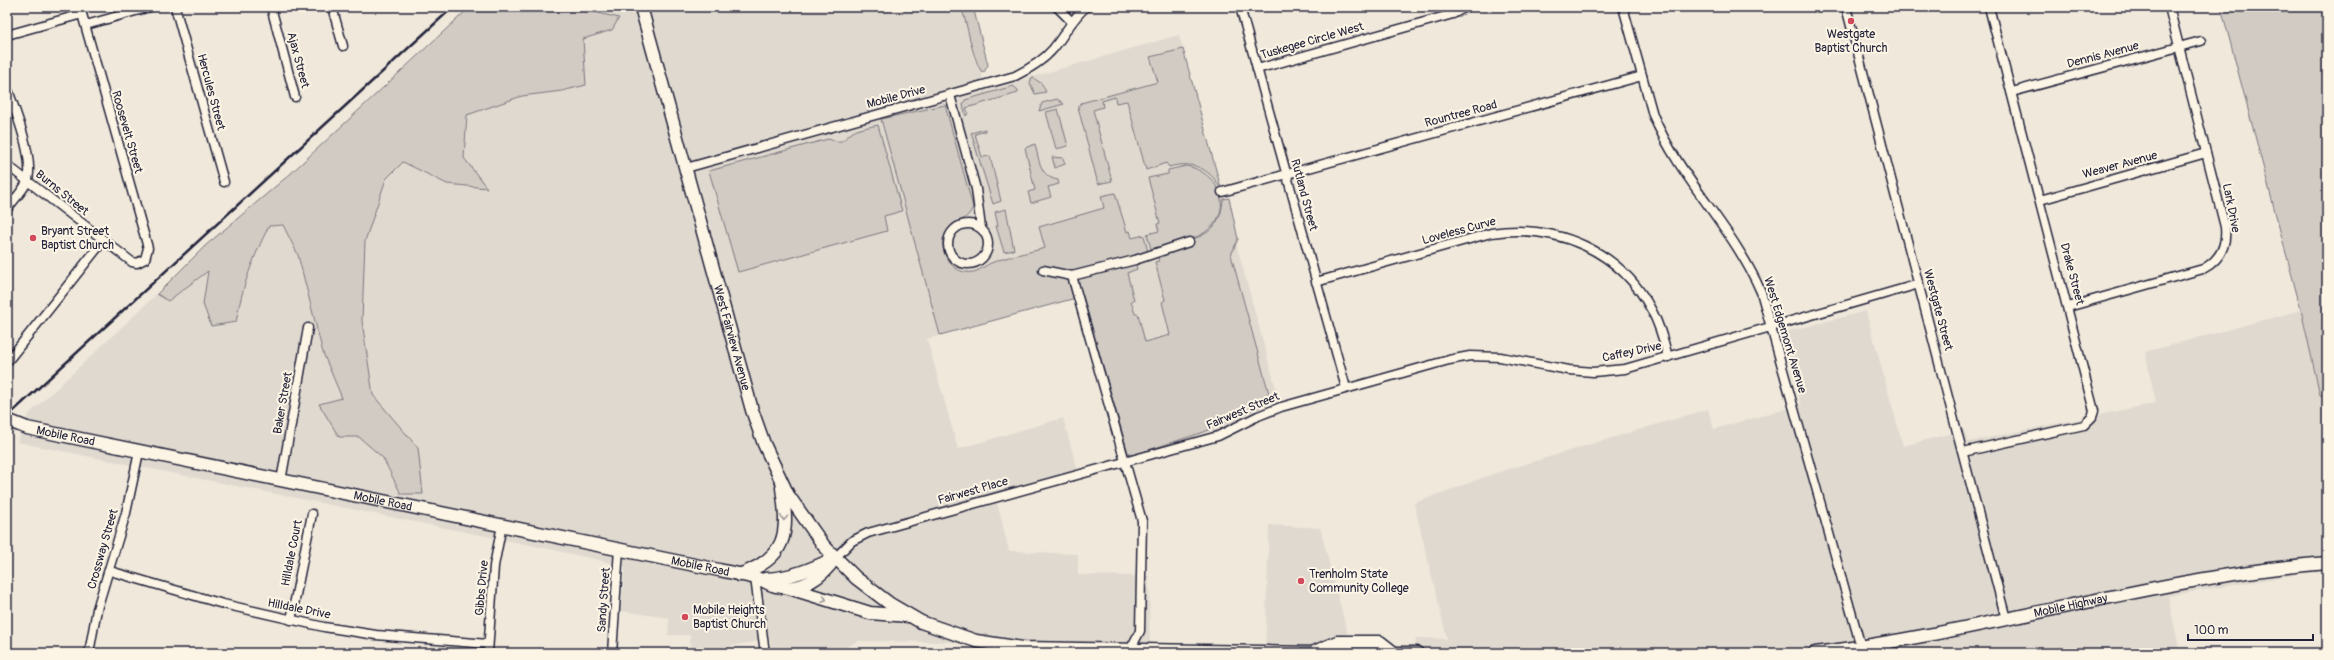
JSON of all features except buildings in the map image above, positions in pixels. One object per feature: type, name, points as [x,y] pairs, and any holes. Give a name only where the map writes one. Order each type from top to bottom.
[{"type":"main road","name":"West Fairview Avenue","points":[[641,7],[752,410],[780,479],[801,516],[835,558],[860,580],[912,617]]},
{"type":"main road","name":"Mobile Road","points":[[7,420],[27,428],[139,452],[620,549],[758,579],[775,586],[787,588],[870,613],[912,617]]},
{"type":"main road","points":[[739,575],[766,563],[777,551],[781,542],[785,511],[780,479]]},
{"type":"main road","points":[[787,588],[801,585],[820,577],[827,572],[835,558]]},
{"type":"main road","name":"Mobile Road","points":[[758,579],[788,577],[806,572],[835,558]]},
{"type":"main road","name":"Mobile Highway","points":[[1815,653],[1861,647],[1876,649],[2006,619],[2234,574],[2327,563]]},
{"type":"main road","points":[[912,617],[947,632],[997,644],[1044,649],[1313,653],[1337,642],[1380,642],[1393,653],[1417,653]]},
{"type":"street","points":[[86,25],[150,7]]},
{"type":"street","name":"Hercules Street","points":[[175,7],[224,182]]},
{"type":"street","name":"Ajax Street","points":[[271,7],[295,97]]},
{"type":"street","points":[[332,7],[343,46]]},
{"type":"street","points":[[1057,7],[1072,22]]},
{"type":"street","name":"Mobile Drive","points":[[686,168],[1003,81],[1027,70],[1049,54],[1072,22],[1086,7]]},
{"type":"street","name":"Rutland Street","points":[[1240,7],[1346,388]]},
{"type":"street","name":"Tuskegee Circle West","points":[[1257,69],[1453,14],[1466,7]]},
{"type":"street","name":"West Edgemont Avenue","points":[[1623,7],[1653,115],[1668,146],[1685,175],[1746,260],[1761,292],[1861,647]]},
{"type":"street","name":"Westgate Street","points":[[1846,7],[2006,619]]},
{"type":"street","name":"Drake Street","points":[[1963,452],[2084,425],[2092,417],[2094,406],[1989,7]]},
{"type":"street","name":"Lark Drive","points":[[2068,307],[2203,269],[2216,260],[2224,246],[2226,236],[2169,7]]},
{"type":"street","points":[[7,35],[81,10]]},
{"type":"street","name":"Roosevelt Street","points":[[81,10],[148,248],[147,255],[142,261]]},
{"type":"street","name":"Dennis Avenue","points":[[2012,92],[2201,41]]},
{"type":"street","name":"Rountree Road","points":[[1222,192],[1642,76]]},
{"type":"street","points":[[7,87],[27,157],[27,181],[7,209]]},
{"type":"street","points":[[950,95],[976,190],[981,228],[986,235],[988,243],[987,251],[982,258],[975,263],[967,264],[959,262],[952,256],[949,249],[948,240],[951,233],[957,227],[965,224],[974,224],[981,228]]},
{"type":"street","name":"Weaver Avenue","points":[[2040,200],[2206,153]]},
{"type":"street","name":"Burns Street","points":[[7,165],[132,262],[142,261]]},
{"type":"street","name":"Loveless Curve","points":[[1316,282],[1491,233],[1519,230],[1550,233],[1572,239],[1594,250],[1625,274],[1652,311],[1660,330],[1668,357]]},
{"type":"street","points":[[7,362],[103,241]]},
{"type":"street","points":[[1043,270],[1072,276],[1135,260],[1189,242]]},
{"type":"street","points":[[1072,276],[1142,525],[1140,631],[1130,650]]},
{"type":"street","name":"Caffey Drive","points":[[1346,388],[1449,360],[1470,356],[1500,357],[1569,370],[1593,372],[1625,369],[1919,284]]},
{"type":"street","name":"Baker Street","points":[[281,481],[308,328]]},
{"type":"street","name":"Fairwest Street","points":[[1125,461],[1218,436],[1281,406],[1346,388]]},
{"type":"street","name":"Crossway Street","points":[[89,653],[97,609],[110,571],[128,506],[139,452]]},
{"type":"street","name":"Fairwest Place","points":[[835,558],[852,541],[868,533],[1125,461]]},
{"type":"street","name":"Hilldale Court","points":[[291,620],[312,514]]},
{"type":"street","name":"Gibbs Drive","points":[[488,653],[494,566],[502,525]]},
{"type":"street","name":"Sandy Street","points":[[612,653],[620,549]]},
{"type":"street","name":"Hilldale Drive","points":[[110,571],[223,604],[291,620],[376,635],[488,644]]},
{"type":"street","points":[[758,579],[765,653]]},
{"type":"shaded area","points":[[470,7],[574,7],[619,18],[612,30],[583,39],[586,85],[562,91],[522,96],[467,115],[464,158],[487,188],[447,184],[403,162],[386,179],[365,241],[362,321],[373,395],[418,448],[423,494],[401,494],[383,458],[359,437],[339,437],[319,404],[342,398],[323,353],[298,255],[283,225],[269,226],[263,238],[245,284],[236,322],[211,326],[203,304],[208,271],[168,301],[157,294],[205,246],[289,175]]},
{"type":"shaded area","points":[[574,7],[961,7],[969,30],[974,59],[981,71],[986,90],[1179,35],[1281,407],[1125,461],[1078,297],[927,339],[958,449],[1063,418],[1080,479],[997,502],[1009,551],[1078,554],[1078,575],[1149,576],[1150,653],[1008,653],[956,642],[858,641],[834,653],[772,653],[770,639],[690,653],[690,635],[668,635],[669,618],[621,611],[625,566],[545,548],[17,442],[29,414],[157,294],[169,301],[208,270],[203,304],[211,326],[236,322],[242,291],[255,253],[269,226],[283,225],[298,255],[323,353],[342,398],[320,403],[383,458],[401,494],[418,448],[373,395],[362,321],[365,241],[386,178],[403,162],[447,184],[487,188],[464,159],[467,115],[522,96],[562,91],[583,39],[611,30]]},
{"type":"shaded area","points":[[961,7],[973,7],[988,65],[984,72],[981,71],[974,56]]},
{"type":"shaded area","points":[[2221,7],[2327,7],[2327,396],[2320,395],[2301,310]]},
{"type":"shaded area","points":[[1183,49],[1222,192],[1213,177],[1201,168],[1186,165],[1169,167],[1166,163],[1146,170],[1127,101],[1116,103],[1115,97],[1102,101],[1103,107],[1093,110],[1112,181],[1098,184],[1078,107],[1081,103],[1158,82],[1150,57]]},
{"type":"shaded area","points":[[1032,77],[1042,84],[1046,92],[1035,94],[1030,83]]},
{"type":"shaded area","points":[[1013,86],[1018,90],[1018,93],[966,108],[968,113],[966,116],[963,105],[965,100]]},
{"type":"shaded area","points":[[1057,99],[1064,104],[1039,111],[1042,103]]},
{"type":"shaded area","points":[[945,105],[973,207],[967,216],[952,226],[945,234],[943,245],[948,261],[956,269],[973,272],[991,263],[1011,256],[1045,248],[1039,227],[1104,208],[1101,196],[1115,193],[1127,232],[1130,231],[1132,238],[1144,235],[1149,257],[1135,260],[1137,269],[1127,273],[1134,300],[1131,301],[1135,314],[1138,314],[1145,342],[1170,335],[1162,302],[1165,300],[1155,262],[1159,261],[1157,255],[1193,245],[1192,239],[1206,233],[1215,225],[1221,213],[1223,199],[1229,198],[1238,239],[1231,255],[1271,401],[1204,432],[1133,455],[1128,453],[1083,296],[940,335],[881,119]]},
{"type":"shaded area","points":[[1058,109],[1068,146],[1056,149],[1046,112]]},
{"type":"shaded area","points":[[878,125],[902,211],[884,216],[887,231],[738,272],[709,171],[828,139],[840,141],[855,131]]},
{"type":"shaded area","points":[[985,129],[985,131],[975,134],[982,157],[990,156],[1001,201],[993,204],[971,133]]},
{"type":"shaded area","points":[[1035,144],[1039,162],[1044,172],[1052,178],[1058,180],[1059,184],[1048,187],[1051,197],[1031,203],[1028,192],[1035,190],[1025,148]]},
{"type":"shaded area","points":[[1052,157],[1063,158],[1065,164],[1055,168]]},
{"type":"shaded area","points":[[1186,166],[1198,170],[1208,176],[1215,184],[1220,194],[1221,204],[1219,215],[1214,224],[1198,236],[1185,241],[1151,249],[1147,234],[1159,231],[1157,224],[1160,223],[1148,178],[1168,174],[1168,170]]},
{"type":"shaded area","points":[[1006,209],[1014,250],[1004,252],[996,226],[998,226],[995,212]]},
{"type":"shaded area","points":[[2301,310],[2320,395],[2327,396],[2327,572],[2305,573],[2168,596],[2180,653],[1415,653],[1416,638],[1447,639],[1414,503],[1496,473],[1708,409],[1714,429],[1801,405],[1782,333],[1866,311],[1903,446],[1964,430],[1968,442],[2156,403],[2145,352]]},
{"type":"shaded area","name":"Trenholm State Community College","points":[[1269,525],[1320,528],[1348,635],[1380,636],[1377,653],[1265,653]]},
{"type":"railway","points":[[7,417],[453,7]]},
{"type":"place","name":"Westgate Baptist Church","points":[[1851,21]]},
{"type":"place","name":"Bryant Street Baptist Church","points":[[33,238]]},
{"type":"place","name":"Trenholm State Community College","points":[[1301,581]]},
{"type":"place","name":"Mobile Heights Baptist Church","points":[[685,617]]}]
